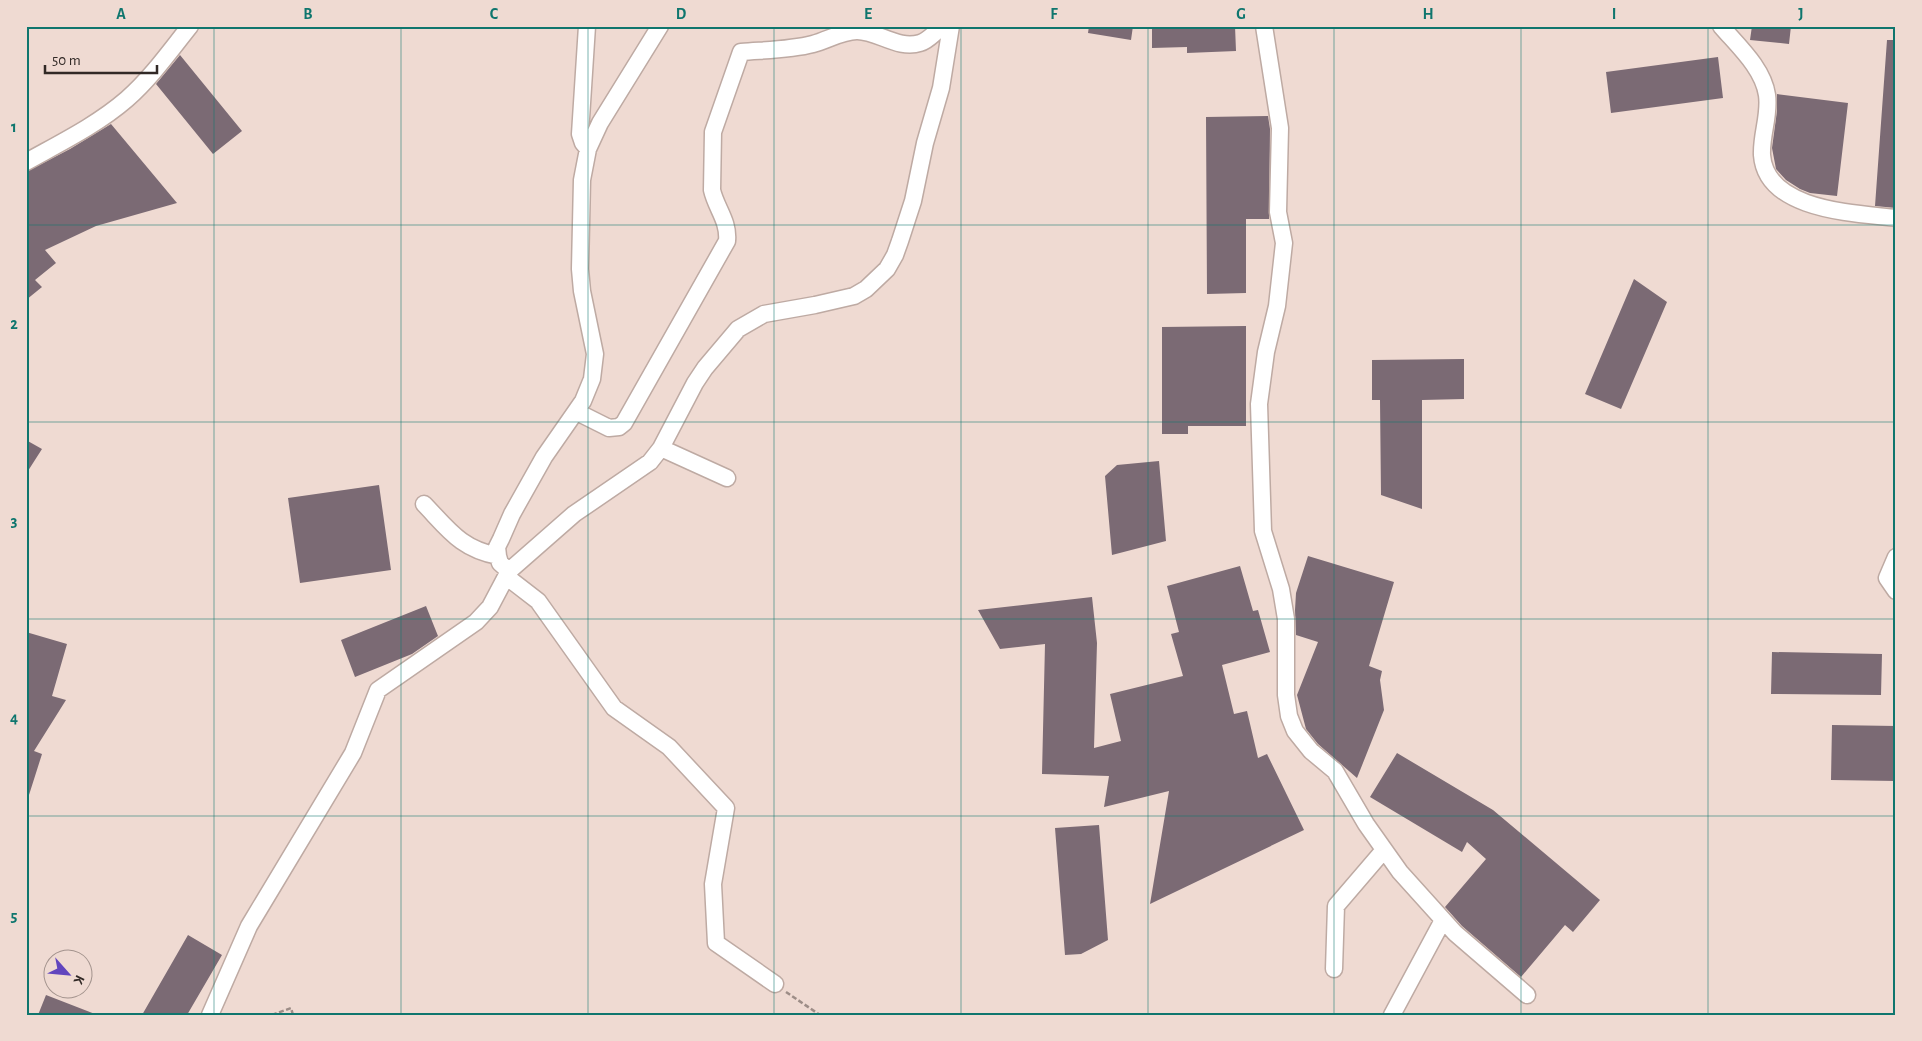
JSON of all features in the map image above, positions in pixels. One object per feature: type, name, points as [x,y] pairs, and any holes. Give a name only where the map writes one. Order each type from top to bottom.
[{"type":"street","points":[[26,162],[100,120],[127,99],[144,82],[190,26]]},
{"type":"street","points":[[587,26],[580,134],[583,143],[588,148]]},
{"type":"street","points":[[660,26],[600,123],[588,148],[582,180],[580,269],[582,291],[595,354],[588,392],[577,412],[544,457],[512,514],[497,547],[498,556],[500,563],[508,574],[538,601],[614,708],[669,747],[726,808],[713,884],[716,943],[775,984]]},
{"type":"street","points":[[577,412],[609,428],[619,427],[624,423],[727,241],[728,231],[726,223],[713,197],[712,190],[713,132],[741,52],[799,47],[848,32],[858,31],[869,32],[910,45],[927,40],[944,26]]},
{"type":"street","points":[[210,1015],[249,926],[353,753],[378,690],[476,622],[490,607],[508,574],[574,514],[650,462],[661,448],[695,383],[705,368],[738,329],[764,314],[854,296],[866,289],[886,269],[895,255],[913,201],[925,143],[941,88],[951,26]]},
{"type":"street","points":[[1264,26],[1280,128],[1278,212],[1284,243],[1277,306],[1266,352],[1259,404],[1263,531],[1281,589],[1286,619],[1286,695],[1289,716],[1295,731],[1311,751],[1335,771],[1366,824],[1400,872],[1455,933],[1527,995]]},
{"type":"street","points":[[1721,26],[1750,59],[1762,78],[1767,95],[1767,116],[1762,155],[1765,169],[1771,180],[1781,189],[1815,206],[1830,210],[1896,218]]},
{"type":"street","points":[[661,448],[727,478]]},
{"type":"street","points":[[424,504],[460,541],[481,553],[498,556]]},
{"type":"street","points":[[1896,557],[1887,578],[1896,591]]},
{"type":"street","points":[[1334,969],[1336,906],[1384,850]]},
{"type":"street","points":[[1392,1015],[1443,920]]},
{"type":"path","points":[[775,984],[820,1015]]},
{"type":"path","points":[[272,1015],[291,1008],[293,1015]]},
{"type":"building","points":[[1089,26],[1133,26],[1131,40],[1088,33]]},
{"type":"building","points":[[1152,26],[1235,26],[1236,51],[1187,53],[1187,47],[1152,48]]},
{"type":"building","points":[[1752,26],[1791,26],[1789,44],[1750,40]]},
{"type":"building","points":[[1887,40],[1896,40],[1896,208],[1875,206]]},
{"type":"building","points":[[180,55],[242,131],[213,154],[156,84]]},
{"type":"building","points":[[1718,57],[1723,98],[1611,113],[1606,72]]},
{"type":"building","points":[[1777,94],[1848,103],[1837,196],[1810,193],[1800,189],[1786,180],[1776,169],[1772,148],[1777,111]]},
{"type":"building","points":[[1268,116],[1270,129],[1269,219],[1246,219],[1246,293],[1207,294],[1206,117]]},
{"type":"building","points":[[111,124],[177,203],[96,226],[45,250],[56,263],[35,280],[42,287],[26,300],[26,172],[70,149]]},
{"type":"building","points":[[1634,279],[1667,302],[1621,409],[1585,394]]},
{"type":"building","points":[[1246,326],[1246,426],[1188,426],[1188,434],[1162,434],[1162,327]]},
{"type":"building","points":[[1464,359],[1464,399],[1422,400],[1422,509],[1381,495],[1380,400],[1372,400],[1372,360]]},
{"type":"building","points":[[26,440],[42,449],[26,474]]},
{"type":"building","points":[[1159,461],[1166,541],[1112,555],[1105,476],[1117,465]]},
{"type":"building","points":[[379,485],[391,570],[300,583],[288,498]]},
{"type":"building","points":[[1308,556],[1394,582],[1369,666],[1382,671],[1380,680],[1384,710],[1357,778],[1318,744],[1306,729],[1297,695],[1318,642],[1296,635],[1296,593]]},
{"type":"building","points":[[1240,566],[1253,611],[1258,610],[1270,652],[1222,665],[1234,714],[1247,711],[1258,758],[1267,754],[1304,830],[1150,904],[1169,791],[1104,807],[1109,776],[1042,774],[1045,644],[1000,649],[978,610],[1092,597],[1097,643],[1094,748],[1121,741],[1110,694],[1183,676],[1171,634],[1179,632],[1167,586]]},
{"type":"building","points":[[426,606],[438,636],[412,654],[355,677],[341,640]]},
{"type":"building","points":[[26,632],[67,644],[52,696],[66,700],[34,751],[42,754],[29,795],[26,795]]},
{"type":"building","points":[[1772,652],[1882,654],[1881,695],[1771,694]]},
{"type":"building","points":[[1832,725],[1896,726],[1896,781],[1831,780]]},
{"type":"building","points":[[1397,753],[1493,810],[1600,900],[1573,932],[1565,925],[1521,977],[1462,926],[1445,907],[1486,859],[1467,842],[1462,852],[1370,797]]},
{"type":"building","points":[[1099,825],[1108,940],[1081,954],[1065,955],[1055,828]]},
{"type":"building","points":[[188,935],[222,955],[187,1015],[142,1015]]},
{"type":"building","points":[[45,998],[54,998],[95,1014],[95,1015],[38,1015]]}]
